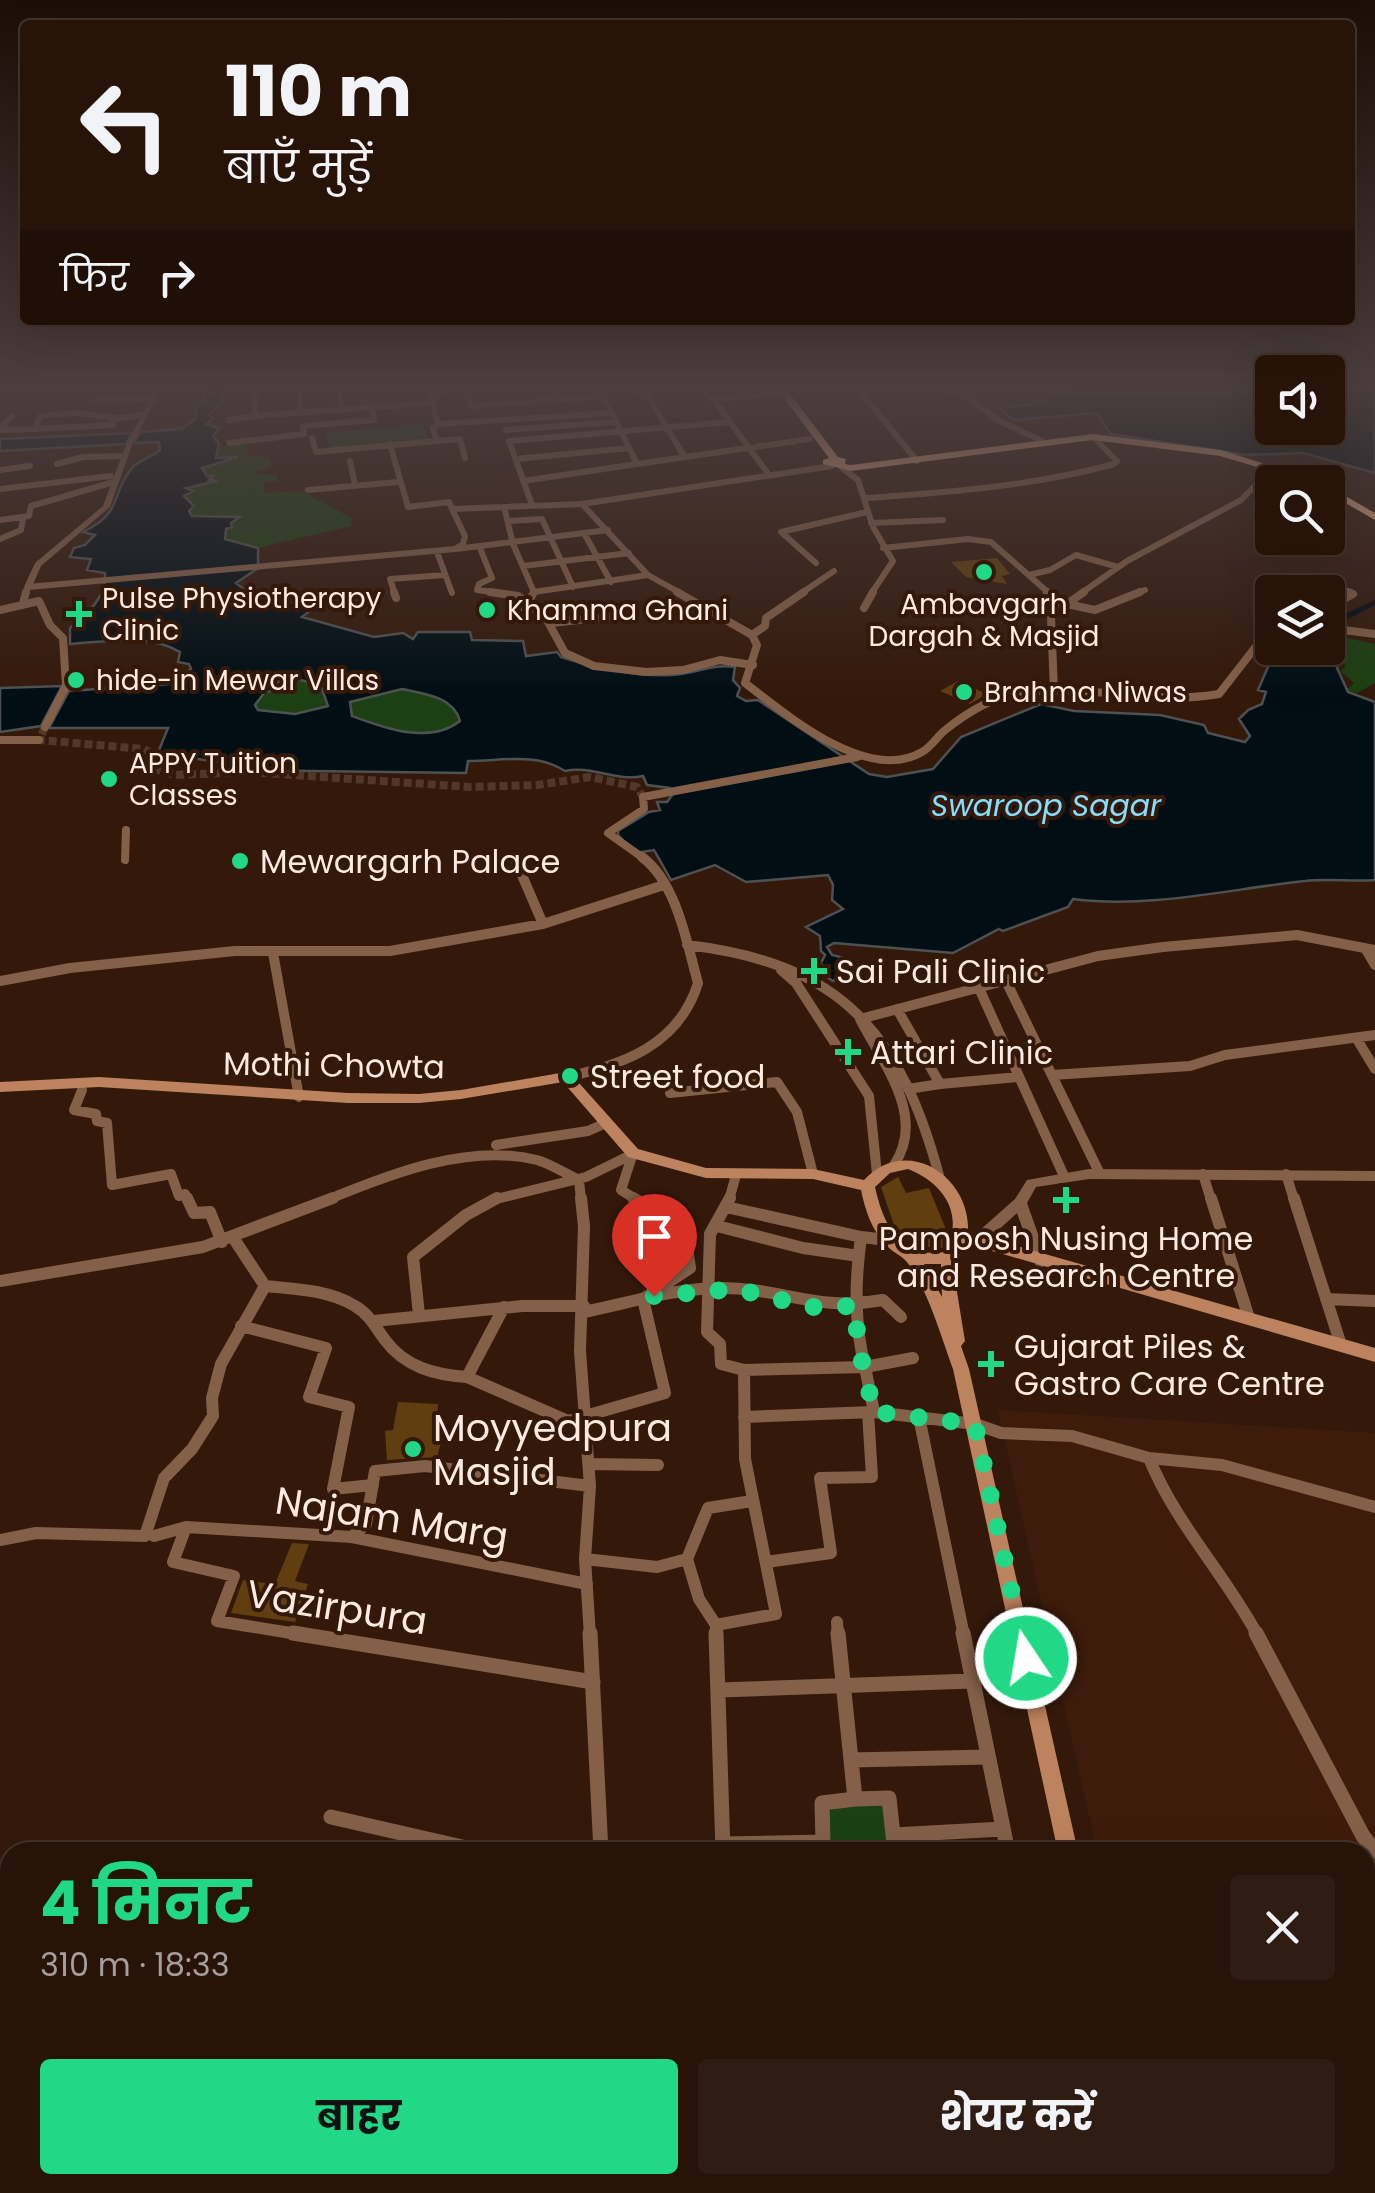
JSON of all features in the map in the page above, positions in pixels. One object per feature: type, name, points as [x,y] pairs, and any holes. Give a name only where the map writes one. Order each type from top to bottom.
[{"type":"highway","points":[[1345,500],[1375,518]]},
{"type":"main road","name":"Mothi Chowta","points":[[0,1087],[73,1080],[299,1097],[450,1096],[566,1077]]},
{"type":"main road","points":[[566,1077],[634,1153],[706,1172],[736,1175],[813,1174],[872,1180],[894,1165],[925,1168],[940,1179],[954,1200],[960,1236],[949,1257],[949,1292],[961,1369],[1066,1842]]},
{"type":"main road","points":[[872,1180],[870,1209],[888,1240],[930,1263],[949,1257]]},
{"type":"main road","points":[[960,1236],[1375,1355]]},
{"type":"main road","points":[[910,1255],[932,1294],[961,1369]]},
{"type":"street","points":[[0,520],[30,515],[32,506],[70,495],[79,488]]},
{"type":"street","points":[[23,602],[38,565],[106,507],[113,488]]},
{"type":"street","points":[[308,490],[324,488]]},
{"type":"street","points":[[401,488],[408,507],[449,503],[582,504],[673,488]]},
{"type":"street","points":[[526,488],[532,505]]},
{"type":"street","points":[[862,488],[866,512],[893,562],[886,578],[872,588],[864,608]]},
{"type":"street","points":[[866,498],[977,488]]},
{"type":"street","points":[[1067,604],[1118,567],[1241,500],[1253,488]]},
{"type":"street","points":[[449,503],[464,536],[464,544],[455,549]]},
{"type":"street","points":[[582,504],[648,575],[752,635],[757,645],[745,683],[858,757]]},
{"type":"street","points":[[504,506],[513,544],[534,592]]},
{"type":"street","points":[[816,563],[782,532],[866,512]]},
{"type":"street","points":[[3,536],[21,530],[22,518]]},
{"type":"street","points":[[508,521],[542,519],[573,587]]},
{"type":"street","points":[[871,523],[943,520]]},
{"type":"street","points":[[28,587],[480,548],[608,530]]},
{"type":"street","points":[[584,533],[612,582]]},
{"type":"street","points":[[883,548],[968,539],[991,542],[1057,601],[1095,610],[1145,590]]},
{"type":"street","points":[[480,548],[492,578],[479,584],[477,590],[518,596],[526,602]]},
{"type":"street","points":[[437,552],[452,593]]},
{"type":"street","points":[[522,566],[630,553]]},
{"type":"street","points":[[1029,575],[1050,570],[1076,555],[1118,567]]},
{"type":"street","points":[[752,635],[765,626],[766,618],[834,571]]},
{"type":"street","points":[[648,575],[534,592],[525,609],[541,609],[565,653],[594,666],[646,672],[684,670],[720,660],[753,665]]},
{"type":"street","points":[[396,598],[390,578],[445,576]]},
{"type":"street","points":[[1054,691],[1051,616],[1057,601]]},
{"type":"street","points":[[0,610],[23,602],[39,602],[50,625],[63,638],[66,684],[45,728]]},
{"type":"street","points":[[552,623],[614,616]]},
{"type":"street","points":[[1345,630],[1375,634]]},
{"type":"street","points":[[566,1077],[619,1066],[666,1032],[696,996],[698,983],[688,945],[664,885],[650,862],[634,857],[608,833],[644,809],[643,797],[858,757],[898,760],[921,753],[945,730],[1015,693],[1054,691],[1172,700],[1219,694],[1255,648]]},
{"type":"street","points":[[1,743],[39,740]]},
{"type":"street","points":[[125,861],[126,830]]},
{"type":"street","points":[[515,859],[543,924]]},
{"type":"street","points":[[0,981],[234,951],[390,952],[543,924],[664,885]]},
{"type":"street","points":[[860,1019],[1098,956],[1182,945],[1297,936],[1370,949],[1375,965]]},
{"type":"street","points":[[688,945],[773,962],[838,994],[875,1035],[908,1089],[931,1139],[940,1179]]},
{"type":"street","points":[[273,953],[299,1097]]},
{"type":"street","points":[[773,962],[796,983],[870,1096],[872,1180]]},
{"type":"street","points":[[1005,979],[1100,1174]]},
{"type":"street","points":[[978,986],[1064,1176]]},
{"type":"street","points":[[897,1010],[940,1084]]},
{"type":"street","points":[[860,1019],[898,1091],[910,1132],[906,1153],[894,1165]]},
{"type":"street","points":[[1052,1075],[1190,1066],[1225,1056],[1375,1035]]},
{"type":"street","points":[[1358,1040],[1375,1069]]},
{"type":"street","points":[[908,1089],[1019,1076]]},
{"type":"street","points":[[670,1093],[777,1082],[787,1093],[802,1131],[813,1174]]},
{"type":"street","points":[[82,1090],[74,1110],[96,1114],[96,1121],[108,1123],[112,1185],[171,1174],[179,1196],[185,1194],[194,1214],[210,1212],[265,1286],[313,1292],[354,1304],[374,1321],[400,1357],[446,1376],[467,1377],[568,1421],[588,1419],[665,1394],[644,1299]]},
{"type":"street","points":[[496,1145],[588,1131],[606,1123]]},
{"type":"street","points":[[418,1315],[413,1258],[470,1212],[501,1196],[580,1180],[622,1163],[634,1153]]},
{"type":"street","points":[[634,1153],[622,1190],[684,1229],[690,1268],[644,1299]]},
{"type":"street","points":[[0,1281],[228,1240],[304,1206],[441,1162],[542,1158],[580,1180]]},
{"type":"street","points":[[1203,1174],[1249,1318]]},
{"type":"street","points":[[1286,1174],[1341,1345]]},
{"type":"street","points":[[736,1175],[726,1207],[710,1234],[706,1332],[720,1344],[721,1364],[744,1370],[865,1367],[913,1358]]},
{"type":"street","points":[[984,1244],[1032,1183],[1064,1176],[1375,1176]]},
{"type":"street","points":[[580,1180],[584,1226],[580,1350],[590,1464],[585,1559],[601,1842]]},
{"type":"street","points":[[1020,1203],[1041,1262]]},
{"type":"street","points":[[726,1207],[888,1240]]},
{"type":"street","points":[[717,1226],[804,1248],[859,1256]]},
{"type":"street","points":[[766,1562],[831,1553],[820,1478],[872,1477],[871,1412],[855,1306],[861,1237]]},
{"type":"street","points":[[150,1536],[164,1478],[192,1449],[213,1416],[211,1403],[221,1365],[265,1286]]},
{"type":"street","points":[[374,1321],[504,1308],[584,1309],[736,1289],[811,1307],[855,1306],[883,1300],[900,1317]]},
{"type":"street","points":[[1326,1299],[1375,1301]]},
{"type":"street","points":[[467,1377],[504,1308]]},
{"type":"street","points":[[240,1326],[326,1348],[309,1397],[348,1407],[333,1488],[373,1485]]},
{"type":"street","points":[[716,1624],[776,1614],[745,1459],[744,1370]]},
{"type":"street","points":[[744,1417],[871,1412],[975,1424],[1001,1433],[1072,1436],[1149,1458],[1222,1465],[1375,1507]]},
{"type":"street","points":[[919,1417],[1006,1842]]},
{"type":"street","points":[[1149,1458],[1165,1500],[1234,1590],[1368,1842]]},
{"type":"street","points":[[590,1464],[658,1465]]},
{"type":"street","points":[[352,1537],[366,1524],[375,1471],[425,1466],[590,1486]]},
{"type":"street","points":[[723,1842],[716,1624],[699,1599],[687,1560],[708,1508],[752,1501]]},
{"type":"street","name":"Najam Marg","points":[[0,1540],[36,1534],[150,1536],[186,1527],[352,1537],[587,1584]]},
{"type":"street","name":"Vazirpura","points":[[186,1527],[173,1562],[234,1576],[218,1621],[593,1682]]},
{"type":"street","points":[[585,1559],[657,1567],[687,1560]]},
{"type":"street","points":[[837,1622],[855,1799]]},
{"type":"street","points":[[720,1690],[971,1681]]},
{"type":"street","points":[[851,1760],[988,1757]]},
{"type":"street","points":[[824,1842],[822,1803],[889,1798],[894,1842]]},
{"type":"street","points":[[331,1817],[440,1842]]},
{"type":"street","points":[[909,1842],[1003,1829]]},
{"type":"shaded area","points":[[998,1410],[1375,1433],[1375,1842],[1095,1842]]},
{"type":"green space","points":[[186,488],[301,491],[352,518],[351,526],[258,548],[225,540],[226,529],[216,516],[192,516],[184,496]]},
{"type":"green space","points":[[1345,639],[1375,644],[1375,683],[1357,693],[1347,690],[1354,683],[1340,671],[1346,666]]},
{"type":"green space","points":[[291,677],[322,686],[329,706],[295,714],[258,710],[255,706],[271,684]]},
{"type":"green space","points":[[402,689],[445,701],[461,721],[435,732],[421,733],[392,729],[352,716],[349,702]]},
{"type":"green space","points":[[884,1804],[889,1842],[830,1842],[827,1808]]},
{"type":"water","name":"Swaroop Sagar","points":[[120,488],[193,491],[184,496],[194,506],[189,511],[192,516],[240,517],[226,529],[225,539],[258,548],[258,568],[236,583],[251,595],[315,607],[302,617],[374,637],[403,633],[413,639],[418,632],[470,632],[472,640],[523,641],[526,656],[557,652],[561,657],[588,665],[644,675],[735,667],[733,680],[740,688],[737,696],[746,701],[758,700],[869,774],[887,777],[933,769],[961,737],[1041,704],[1074,711],[1160,715],[1204,725],[1208,733],[1245,742],[1250,736],[1239,719],[1262,704],[1266,692],[1258,690],[1269,665],[1338,665],[1348,692],[1375,702],[1375,880],[1314,880],[1131,902],[1073,899],[1068,907],[1003,931],[999,929],[953,953],[834,943],[827,947],[832,955],[844,958],[841,963],[853,969],[833,981],[827,977],[826,967],[812,958],[822,961],[825,955],[820,936],[806,927],[843,909],[832,900],[833,885],[828,875],[746,882],[715,865],[671,880],[654,850],[635,853],[618,835],[618,831],[649,812],[660,810],[657,802],[667,802],[673,794],[670,788],[647,785],[643,776],[565,771],[542,761],[518,759],[468,761],[466,773],[230,770],[219,762],[164,754],[159,750],[168,728],[49,728],[69,691],[169,684],[191,669],[189,664],[178,662],[180,652],[154,642],[70,644],[70,628],[100,597],[105,573],[87,570],[91,559],[70,557],[74,548],[85,545],[95,535],[83,532],[105,517]],"holes":[[[291,677],[321,686],[328,706],[295,714],[258,710],[255,705],[264,693],[273,690],[272,684]],[[402,689],[444,701],[460,721],[448,728],[421,733],[392,729],[352,716],[350,702]]]},
{"type":"water","points":[[62,686],[41,726],[0,732],[0,688]]},
{"type":"building","name":"Ambavgarh Dargah & Masjid","points":[[997,558],[1010,574],[1002,576],[1007,584],[966,577],[951,562]]},
{"type":"building","name":"Brahma Niwas","points":[[958,681],[987,694],[970,704],[940,691]]},
{"type":"building","points":[[898,1177],[906,1193],[929,1188],[945,1227],[947,1238],[942,1248],[917,1246],[895,1228],[881,1187]]},
{"type":"building","name":"Moyyedpura Masjid","points":[[398,1402],[438,1404],[437,1421],[447,1421],[437,1457],[387,1460],[385,1431],[393,1430]]},
{"type":"building","points":[[292,1543],[309,1544],[295,1581],[308,1584],[295,1622],[231,1613],[243,1580],[275,1584]]},
{"type":"waterway","points":[[1345,617],[1375,602]]},
{"type":"tunnel","points":[[45,727],[39,740],[144,749],[149,752],[150,767],[174,775],[249,772],[470,787],[537,785],[590,777],[637,787],[643,797]]},
{"type":"place","name":"Ambavgarh Dargah & Masjid","points":[[984,572]]},
{"type":"place","name":"Khamma Ghani","points":[[487,610]]},
{"type":"place","name":"Pulse Physiotherapy Clinic","points":[[79,614]]},
{"type":"place","name":"hide-in Mewar Villas","points":[[76,680]]},
{"type":"place","name":"Brahma Niwas","points":[[964,692]]},
{"type":"place","name":"APPY Tuition Classes","points":[[109,779]]},
{"type":"place","name":"Mewargarh Palace","points":[[240,861]]},
{"type":"place","name":"Sai Pali Clinic","points":[[814,971]]},
{"type":"place","name":"Attari Clinic","points":[[848,1052]]},
{"type":"place","name":"Street food","points":[[570,1076]]},
{"type":"place","name":"Pamposh Nusing Home and Research Centre","points":[[1066,1200]]},
{"type":"place","name":"Gujarat Piles & Gastro Care Centre","points":[[991,1364]]},
{"type":"place","name":"Moyyedpura Masjid","points":[[413,1449]]},
{"type":"route","points":[[654,1296],[736,1289],[811,1307],[855,1306],[858,1344],[874,1412],[975,1424],[1026,1658]]}]
